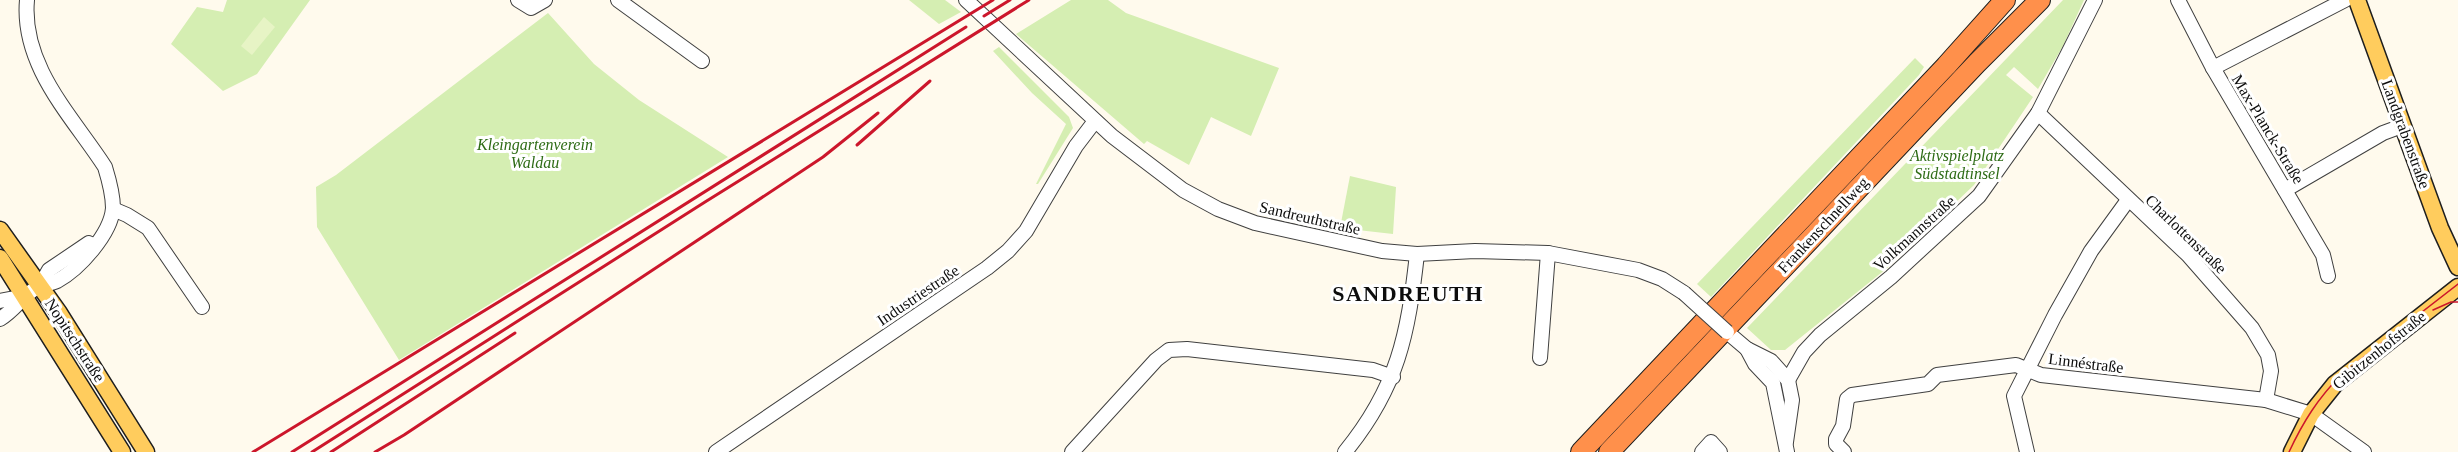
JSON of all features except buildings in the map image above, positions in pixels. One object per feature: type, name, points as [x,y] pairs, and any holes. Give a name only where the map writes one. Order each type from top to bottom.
[{"type":"highway","name":"Frankenschnellweg","points":[[1581,452],[1946,66],[2005,0]]},
{"type":"highway","name":"Frankenschnellweg","points":[[1609,452],[1977,63],[2040,0]]},
{"type":"main road","name":"Landgrabenstraße","points":[[2357,0],[2402,126],[2449,250],[2458,267]]},
{"type":"main road","name":"Nopitschstraße","points":[[0,230],[40,286],[146,452]]},
{"type":"main road","name":"Nopitschstraße","points":[[0,258],[122,452]]},
{"type":"main road","name":"Gibitzenhofstraße","points":[[2292,452],[2311,414],[2343,376],[2458,287]]},
{"type":"street","points":[[0,319],[11,313],[25,297],[40,286],[49,270],[78,253],[106,226],[112,209],[109,178],[105,167],[55,96],[39,67],[27,32],[27,0]]},
{"type":"street","points":[[518,0],[531,8],[545,0]]},
{"type":"street","points":[[618,0],[702,61]]},
{"type":"street","name":"Sandreuthstraße","points":[[966,0],[1095,121],[1182,190],[1218,209],[1255,223],[1382,251],[1418,254],[1475,251],[1548,253],[1638,270],[1662,279],[1684,293],[1747,349],[1771,361],[1788,380]]},
{"type":"street","name":"Volkmannstraße","points":[[1788,380],[1804,352],[1820,335],[1891,278],[1979,196],[2038,113],[2095,0]]},
{"type":"street","name":"Max-Planck-Straße","points":[[2178,0],[2213,68],[2323,255],[2328,276]]},
{"type":"street","points":[[2213,68],[2345,0]]},
{"type":"street","name":"Charlottenstraße","points":[[2038,113],[2195,263],[2252,328],[2268,354],[2271,371],[2266,400]]},
{"type":"street","name":"Industriestraße","points":[[716,452],[987,268],[1008,250],[1026,231],[1070,155],[1095,121]]},
{"type":"street","points":[[2285,190],[2383,133],[2402,126]]},
{"type":"street","points":[[2027,452],[2014,396],[2091,251],[2128,200]]},
{"type":"street","points":[[112,209],[128,215],[148,228],[202,307]]},
{"type":"street","points":[[1540,358],[1548,253]]},
{"type":"street","points":[[1345,452],[1376,408],[1393,377],[1403,347],[1410,313],[1418,254]]},
{"type":"street","points":[[0,301],[25,297]]},
{"type":"street","points":[[1071,452],[1156,360],[1173,349],[1373,370],[1393,377]]},
{"type":"street","name":"Sandreuthstraße","points":[[1747,349],[1755,364],[1773,383]]},
{"type":"street","name":"Linnéstraße","points":[[1844,452],[1836,444],[1836,439],[1844,426],[1847,399],[1852,395],[1928,384],[1937,375],[2016,365],[2041,375],[2266,400],[2311,414],[2364,452]]},
{"type":"street","points":[[1788,380],[1792,400],[1787,447],[1780,424],[1773,383],[1788,380]]},
{"type":"street","points":[[1702,452],[1711,442],[1720,452]]},
{"type":"green space","points":[[227,0],[310,0],[257,74],[223,91],[171,44],[197,7],[223,12]]},
{"type":"green space","points":[[909,0],[945,0],[961,12],[939,24]]},
{"type":"green space","points":[[1071,0],[1108,0],[1126,13],[1279,68],[1251,136],[1211,117],[1189,165],[1147,141],[1144,144],[1016,34]]},
{"type":"green space","name":"Aktivspielplatz Südstadtinsel","points":[[2063,0],[2084,0],[2063,46],[2038,89],[2014,67],[2006,75],[2033,97],[1974,185],[1886,269],[1785,350],[1771,350],[1747,328]]},
{"type":"green space","name":"Kleingartenverein Waldau","points":[[548,13],[594,64],[639,100],[728,157],[399,360],[317,227],[316,187],[336,175]]},
{"type":"green space","points":[[264,17],[275,27],[252,55],[241,46]]},
{"type":"green space","points":[[999,47],[1069,117],[1073,128],[1038,184],[1036,184],[1066,124],[1032,93],[993,51]]},
{"type":"green space","points":[[1915,58],[1924,67],[1919,75],[1711,297],[1697,284]]},
{"type":"green space","points":[[1350,176],[1396,187],[1393,234],[1340,228]]},
{"type":"tram line","points":[[2289,452],[2312,411],[2342,374],[2458,284]]},
{"type":"tram line","points":[[2433,310],[2451,302],[2458,302]]},
{"type":"railway","points":[[253,452],[993,0]]},
{"type":"railway","points":[[984,16],[1010,0]]},
{"type":"railway","points":[[312,452],[705,202],[1029,0]]},
{"type":"railway","points":[[292,452],[966,27]]},
{"type":"railway","points":[[857,145],[930,81]]},
{"type":"railway","points":[[375,452],[823,157],[878,113]]},
{"type":"railway","points":[[331,452],[515,333]]},
{"type":"district","name":"SANDREUTH","points":[[1408,293]]}]
